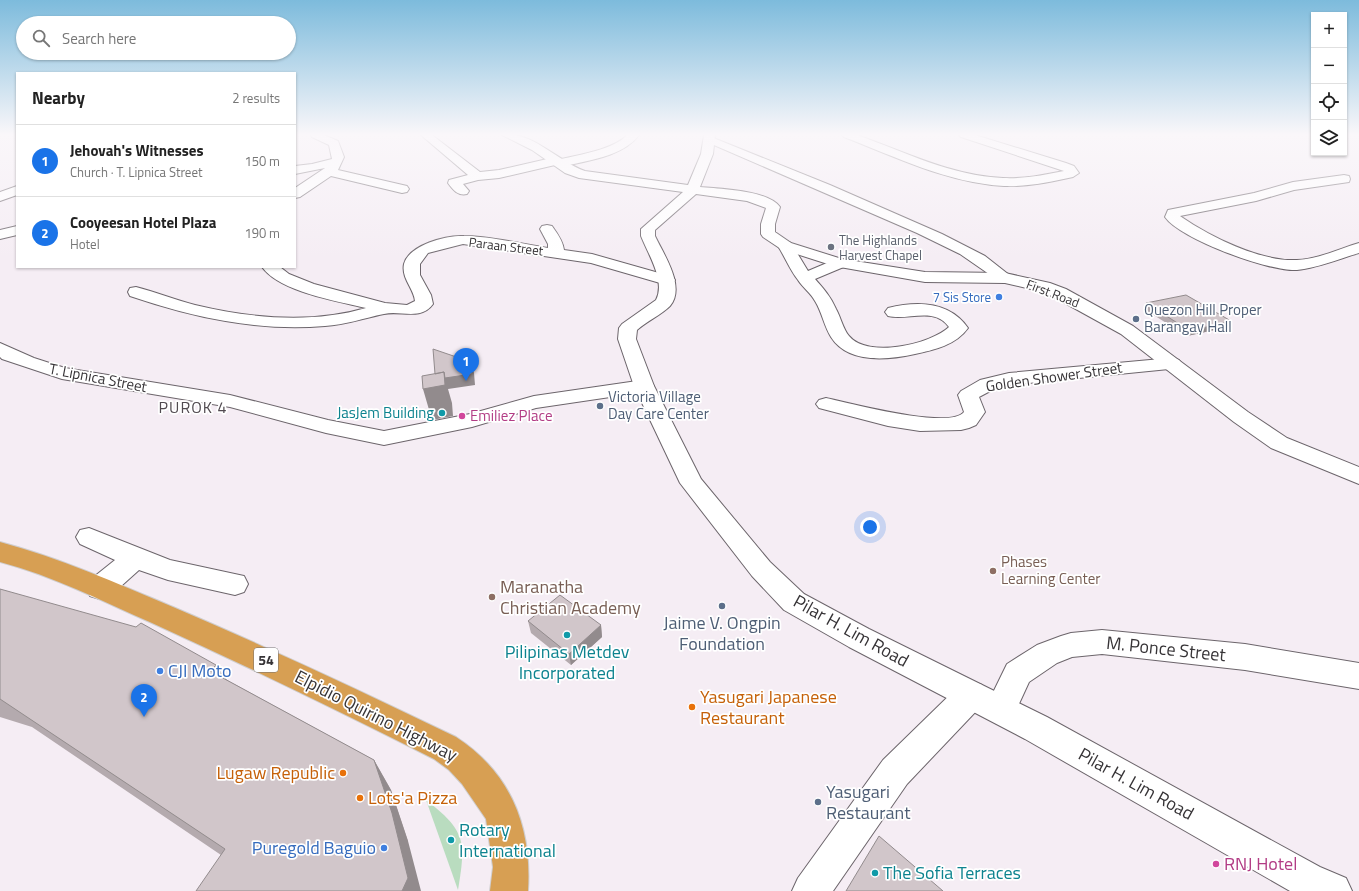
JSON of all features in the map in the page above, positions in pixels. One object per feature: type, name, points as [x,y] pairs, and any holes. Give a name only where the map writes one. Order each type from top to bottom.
[{"type":"highway","name":"Elpidio Quirino Highway","points":[[0,552],[28,559],[100,588],[244,650],[432,741],[460,759],[474,772],[502,813],[511,867],[509,891]]},
{"type":"street","points":[[296,193],[321,177]]},
{"type":"street","points":[[348,177],[402,189]]},
{"type":"street","points":[[462,192],[454,184],[475,177]]},
{"type":"street","points":[[601,177],[692,190]]},
{"type":"street","points":[[667,280],[651,245],[648,236],[648,229],[692,190],[697,177]]},
{"type":"street","points":[[801,177],[945,240],[990,264],[1005,278]]},
{"type":"street","points":[[966,177],[1004,182],[1051,177]]},
{"type":"street","points":[[1344,179],[1293,186],[1243,200],[1173,213],[1172,217],[1199,234],[1245,253],[1280,264],[1296,265],[1357,250]]},
{"type":"street","points":[[0,197],[16,190]]},
{"type":"street","name":"First Road","points":[[692,190],[749,197],[769,203],[773,207],[768,224],[768,234],[786,246],[840,263],[925,277],[1005,278],[1044,287],[1100,313],[1127,330],[1241,417],[1279,443],[1359,476]]},
{"type":"street","points":[[547,229],[556,244],[556,253]]},
{"type":"street","points":[[0,236],[16,230]]},
{"type":"street","name":"Paraan Street","points":[[271,268],[283,277],[308,288],[385,308],[408,310],[424,304],[423,295],[412,276],[412,264],[416,256],[423,250],[433,246],[462,240],[592,259],[667,280]]},
{"type":"street","points":[[786,246],[804,278],[823,299],[843,340],[849,346],[858,351],[871,353],[920,348],[950,338],[959,328],[950,318],[929,310],[917,309],[894,312]]},
{"type":"street","points":[[804,278],[840,263]]},
{"type":"street","name":"Pilar H. Lim Road","points":[[667,280],[667,295],[663,303],[637,320],[628,328],[627,339],[644,386],[692,483],[761,569],[794,602],[859,638],[1000,709],[1300,876],[1333,891]]},
{"type":"street","points":[[136,292],[196,310],[255,320],[330,321],[369,314],[385,308]]},
{"type":"street","name":"T. Lipnica Street","points":[[0,349],[9,355],[27,362],[62,373],[230,401],[326,426],[384,438],[472,420],[534,402],[644,386]]},
{"type":"street","name":"Golden Shower Street","points":[[826,404],[888,419],[920,424],[961,423],[969,420],[976,412],[968,395],[977,388],[1000,381],[1112,368],[1172,364]]},
{"type":"street","points":[[89,537],[135,558],[168,570],[235,584]]},
{"type":"street","points":[[100,588],[135,558]]},
{"type":"street","name":"M. Ponce Street","points":[[1000,709],[1018,673],[1047,654],[1071,645],[1102,642],[1245,657],[1359,676]]},
{"type":"street","points":[[811,891],[895,772],[956,712],[971,694]]},
{"type":"green space","points":[[426,800],[449,820],[456,829],[460,838],[462,860],[458,890]]},
{"type":"building","points":[[1186,295],[1231,321],[1190,331],[1146,303]]},
{"type":"building","points":[[433,349],[471,362],[472,374],[445,378],[444,372],[435,374]]},
{"type":"building","points":[[444,372],[445,385],[423,389],[422,376]]},
{"type":"building","points":[[0,589],[136,627],[141,623],[216,665],[210,671],[374,760],[392,813],[408,878],[402,891],[196,891],[225,849],[0,699]]},
{"type":"building","name":"Pilipinas Metdev Incorporated","points":[[560,595],[601,625],[569,654],[528,621]]},
{"type":"building","points":[[879,836],[943,891],[846,891]]},
{"type":"place","name":"The Highlands Harvest Chapel","points":[[831,247]]},
{"type":"place","name":"7 Sis Store","points":[[999,297]]},
{"type":"place","name":"Quezon Hill Proper Barangay Hall","points":[[1136,319]]},
{"type":"place","name":"Jehovah's Witnesses","points":[[466,381]]},
{"type":"place","name":"Victoria Village Day Care Center","points":[[600,406]]},
{"type":"place","name":"JasJem Building","points":[[442,413]]},
{"type":"place","name":"Emiliez Place","points":[[462,416]]},
{"type":"place","name":"Phases Learning Center","points":[[993,571]]},
{"type":"place","name":"Maranatha Christian Academy","points":[[492,597]]},
{"type":"place","name":"Jaime V. Ongpin Foundation","points":[[722,606]]},
{"type":"place","name":"Pilipinas Metdev Incorporated","points":[[567,635]]},
{"type":"place","name":"CJI Moto","points":[[160,671]]},
{"type":"place","name":"Yasugari Japanese Restaurant","points":[[692,707]]},
{"type":"place","name":"Cooyeesan Hotel Plaza","points":[[144,717]]},
{"type":"place","name":"Lugaw Republic","points":[[343,773]]},
{"type":"place","name":"Lots'a Pizza","points":[[360,798]]},
{"type":"place","name":"Yasugari Restaurant","points":[[818,802]]},
{"type":"place","name":"Rotary International","points":[[451,840]]},
{"type":"place","name":"Puregold Baguio","points":[[384,848]]},
{"type":"place","name":"RNJ Hotel","points":[[1216,864]]},
{"type":"place","name":"The Sofia Terraces","points":[[875,873]]},
{"type":"district","name":"PUROK 4","points":[[193,407]]}]
